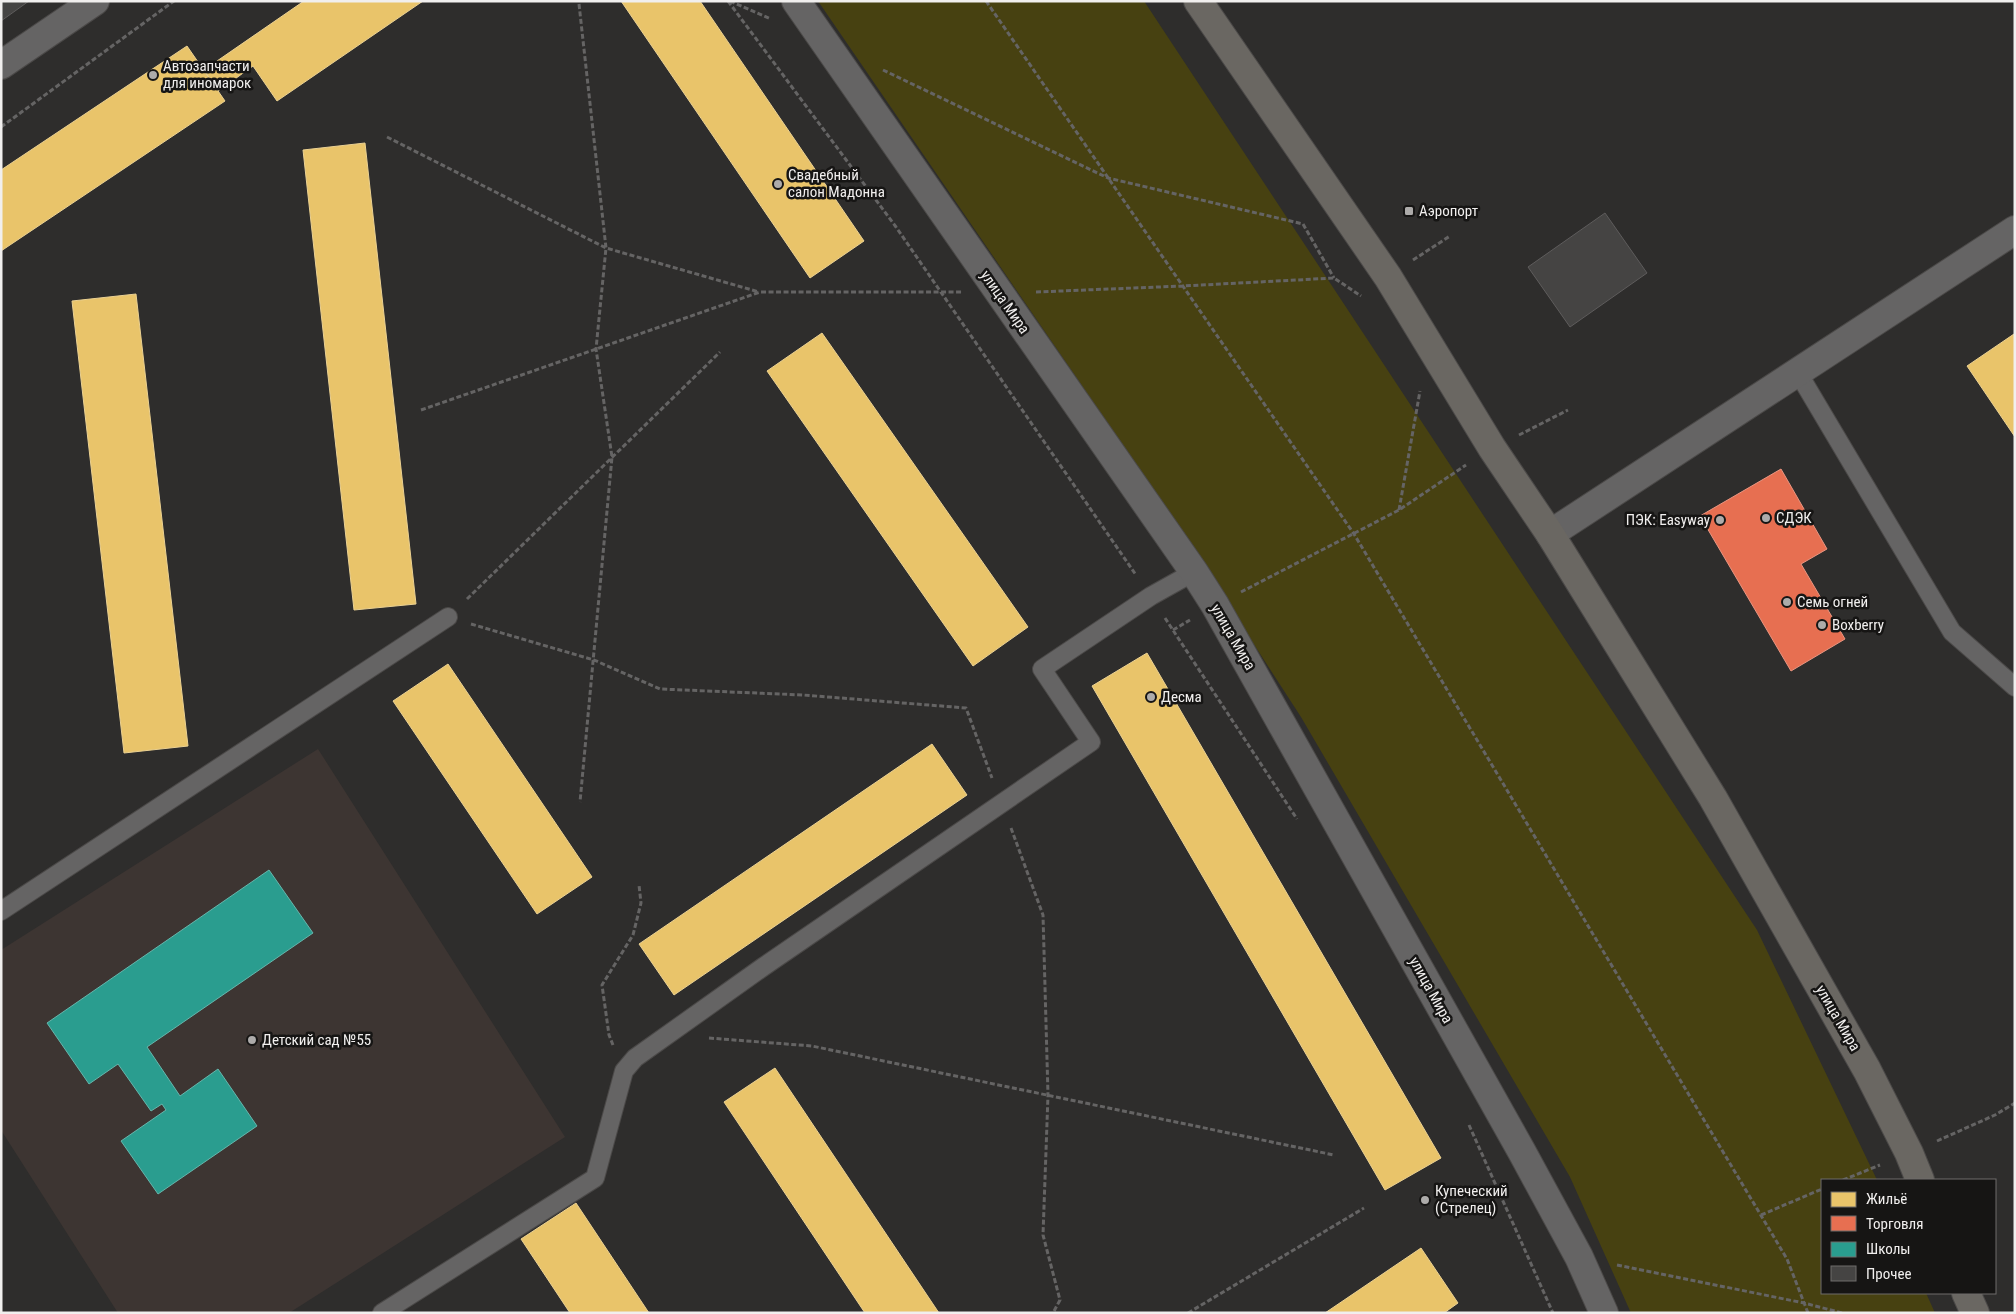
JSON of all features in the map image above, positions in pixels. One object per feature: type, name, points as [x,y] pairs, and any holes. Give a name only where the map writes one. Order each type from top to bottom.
[{"type":"main road","name":"улица Мира","points":[[1198,1],[1388,277],[1492,448],[1550,534],[1713,798],[1868,1070],[1909,1153],[1920,1179]]},
{"type":"main road","points":[[1966,1294],[1975,1313]]},
{"type":"street","points":[[1,65],[95,1]]},
{"type":"street","name":"улица Мира","points":[[796,1],[1194,572],[1215,605],[1579,1257],[1604,1313]]},
{"type":"street","points":[[1550,534],[2015,230]]},
{"type":"lane","points":[[1797,371],[1952,632],[2015,688]]},
{"type":"lane","points":[[382,1313],[595,1178],[624,1071],[635,1058],[1091,742],[1042,669],[1151,596],[1194,572]]},
{"type":"lane","points":[[1,911],[448,617]]},
{"type":"path","points":[[1,126],[174,1]]},
{"type":"path","points":[[729,1],[772,19]]},
{"type":"path","points":[[729,1],[941,292],[1151,596],[1303,827]]},
{"type":"path","points":[[986,1],[1354,534],[1787,1259],[1808,1313]]},
{"type":"path","points":[[580,4],[606,248],[596,349],[612,457],[580,802]]},
{"type":"path","points":[[877,67],[1108,178],[1303,224],[1334,278],[1361,296]]},
{"type":"path","points":[[387,137],[606,248],[760,292],[999,293],[1334,278]]},
{"type":"path","points":[[421,410],[760,292]]},
{"type":"path","points":[[720,352],[448,617],[594,660],[660,689],[803,695],[966,708],[1042,915],[1048,1095],[1043,1235],[1060,1300],[1053,1313]]},
{"type":"path","points":[[1173,630],[1215,605],[1399,510],[1492,448],[1568,410]]},
{"type":"path","points":[[624,1071],[609,1035],[602,985],[633,934],[641,903],[639,885]]},
{"type":"path","points":[[666,1035],[812,1046],[1334,1155]]},
{"type":"path","points":[[1846,1179],[1995,1115],[2015,1103]]},
{"type":"path","points":[[1465,1117],[1553,1313]]},
{"type":"path","points":[[1760,1215],[1821,1189]]},
{"type":"path","points":[[1188,1313],[1364,1208]]},
{"type":"path","points":[[1579,1257],[1804,1303],[1842,1313]]},
{"type":"shaded area","points":[[818,1],[1144,1],[1757,930],[1877,1179],[1821,1179],[1821,1294],[1926,1294],[1935,1313],[1631,1313],[1570,1177],[1301,717],[1157,495]]},
{"type":"shaded area","name":"Детский сад №55","points":[[318,749],[565,1137],[289,1313],[118,1313],[1,1130],[1,950]]},
{"type":"building: Жильё","points":[[304,1],[423,1],[277,101],[253,66],[218,91],[204,70]]},
{"type":"building: Жильё","points":[[621,1],[700,1],[864,241],[810,278]]},
{"type":"building: Жильё","points":[[187,46],[225,101],[1,251],[1,170]]},
{"type":"building: Жильё","points":[[365,143],[416,604],[354,610],[303,150]]},
{"type":"building: Жильё","points":[[136,294],[188,746],[124,753],[72,301]]},
{"type":"building: Жильё","points":[[822,333],[1028,627],[973,666],[767,371]]},
{"type":"building: Жильё","points":[[2015,335],[2015,437],[1967,366]]},
{"type":"building: Жильё","points":[[1147,653],[1441,1158],[1385,1190],[1092,686]]},
{"type":"building: Жильё","points":[[448,664],[592,877],[537,914],[393,701]]},
{"type":"building: Жильё","points":[[932,744],[967,795],[674,995],[639,944]]},
{"type":"building: Жильё","points":[[775,1068],[939,1313],[865,1313],[724,1102]]},
{"type":"building: Жильё","points":[[576,1203],[649,1313],[570,1313],[521,1239]]},
{"type":"building: Жильё","points":[[1421,1248],[1458,1303],[1444,1313],[1325,1313]]},
{"type":"building: Торговля","name":"Семь огней","points":[[1781,469],[1827,549],[1801,564],[1845,639],[1791,671],[1700,516]]},
{"type":"building: Школы","points":[[269,870],[313,933],[147,1047],[180,1096],[218,1069],[257,1126],[158,1194],[121,1141],[166,1110],[162,1104],[151,1111],[118,1064],[89,1084],[47,1023]]},
{"type":"building: Прочее","points":[[1,1],[29,1],[1,21]]},
{"type":"building: Прочее","points":[[1605,213],[1647,273],[1570,327],[1528,267]]},
{"type":"place","name":"Автозапчасти для иномарок","points":[[153,75]]},
{"type":"place","name":"Свадебный салон Мадонна","points":[[778,184]]},
{"type":"place","name":"Аэропорт","points":[[1409,211]]},
{"type":"place","name":"СДЭК","points":[[1766,518]]},
{"type":"place","name":"ПЭК: Easyway","points":[[1720,520]]},
{"type":"place","name":"Семь огней","points":[[1787,602]]},
{"type":"place","name":"Boxberry","points":[[1822,625]]},
{"type":"place","name":"Десма","points":[[1151,697]]},
{"type":"place","name":"Детский сад №55","points":[[252,1040]]},
{"type":"place","name":"Купеческий (Стрелец)","points":[[1425,1200]]}]
